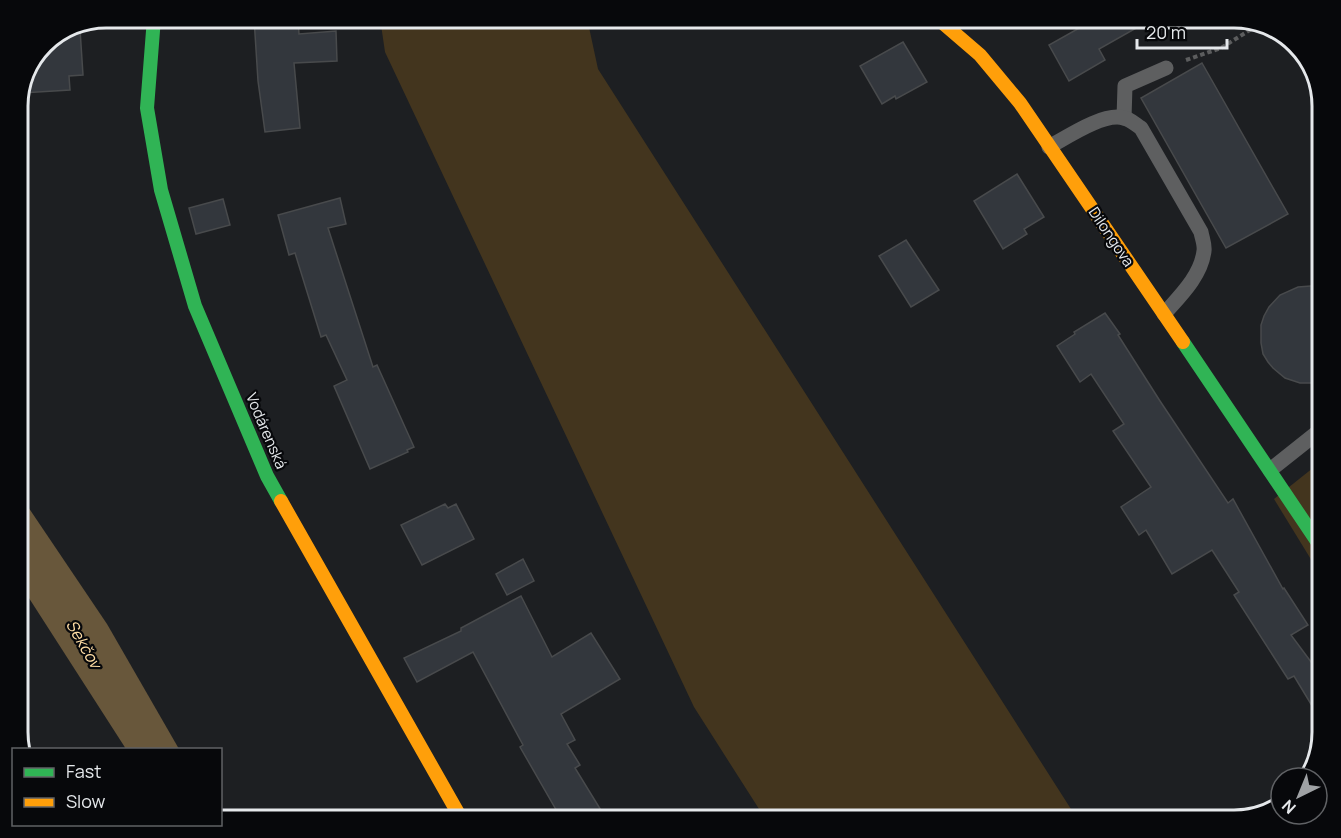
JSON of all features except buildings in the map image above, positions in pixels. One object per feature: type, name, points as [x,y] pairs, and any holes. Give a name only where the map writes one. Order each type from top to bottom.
[{"type":"street","name":"Vodárenská","points":[[153,29],[147,108],[161,190],[195,306],[267,476],[456,810]]},
{"type":"street","name":"Dilongova","points":[[950,29],[980,55],[1020,103],[1312,533]]},
{"type":"lane","points":[[1124,118],[1125,86],[1166,68]]},
{"type":"lane","points":[[1049,147],[1089,124],[1107,119],[1124,118],[1141,128],[1201,232],[1203,240],[1204,249],[1200,266],[1164,314]]},
{"type":"lane","points":[[1270,470],[1312,437]]},
{"type":"path","points":[[1166,68],[1221,48],[1250,30]]},
{"type":"shaded area","points":[[382,29],[589,29],[598,69],[1072,810],[760,810],[694,707],[385,52]]},
{"type":"shaded area","points":[[1312,469],[1312,561],[1274,499]]},
{"type":"water","name":"Sekčov","points":[[29,508],[107,624],[178,748],[125,748],[29,598]]},
{"type":"traffic: fast","points":[[153,29],[147,108],[161,190],[195,306],[267,476],[281,501]]},
{"type":"traffic: fast","points":[[1183,342],[1312,534]]},
{"type":"traffic: slow","points":[[950,29],[980,55],[1020,103],[1183,342]]},
{"type":"traffic: slow","points":[[281,501],[456,810]]}]
